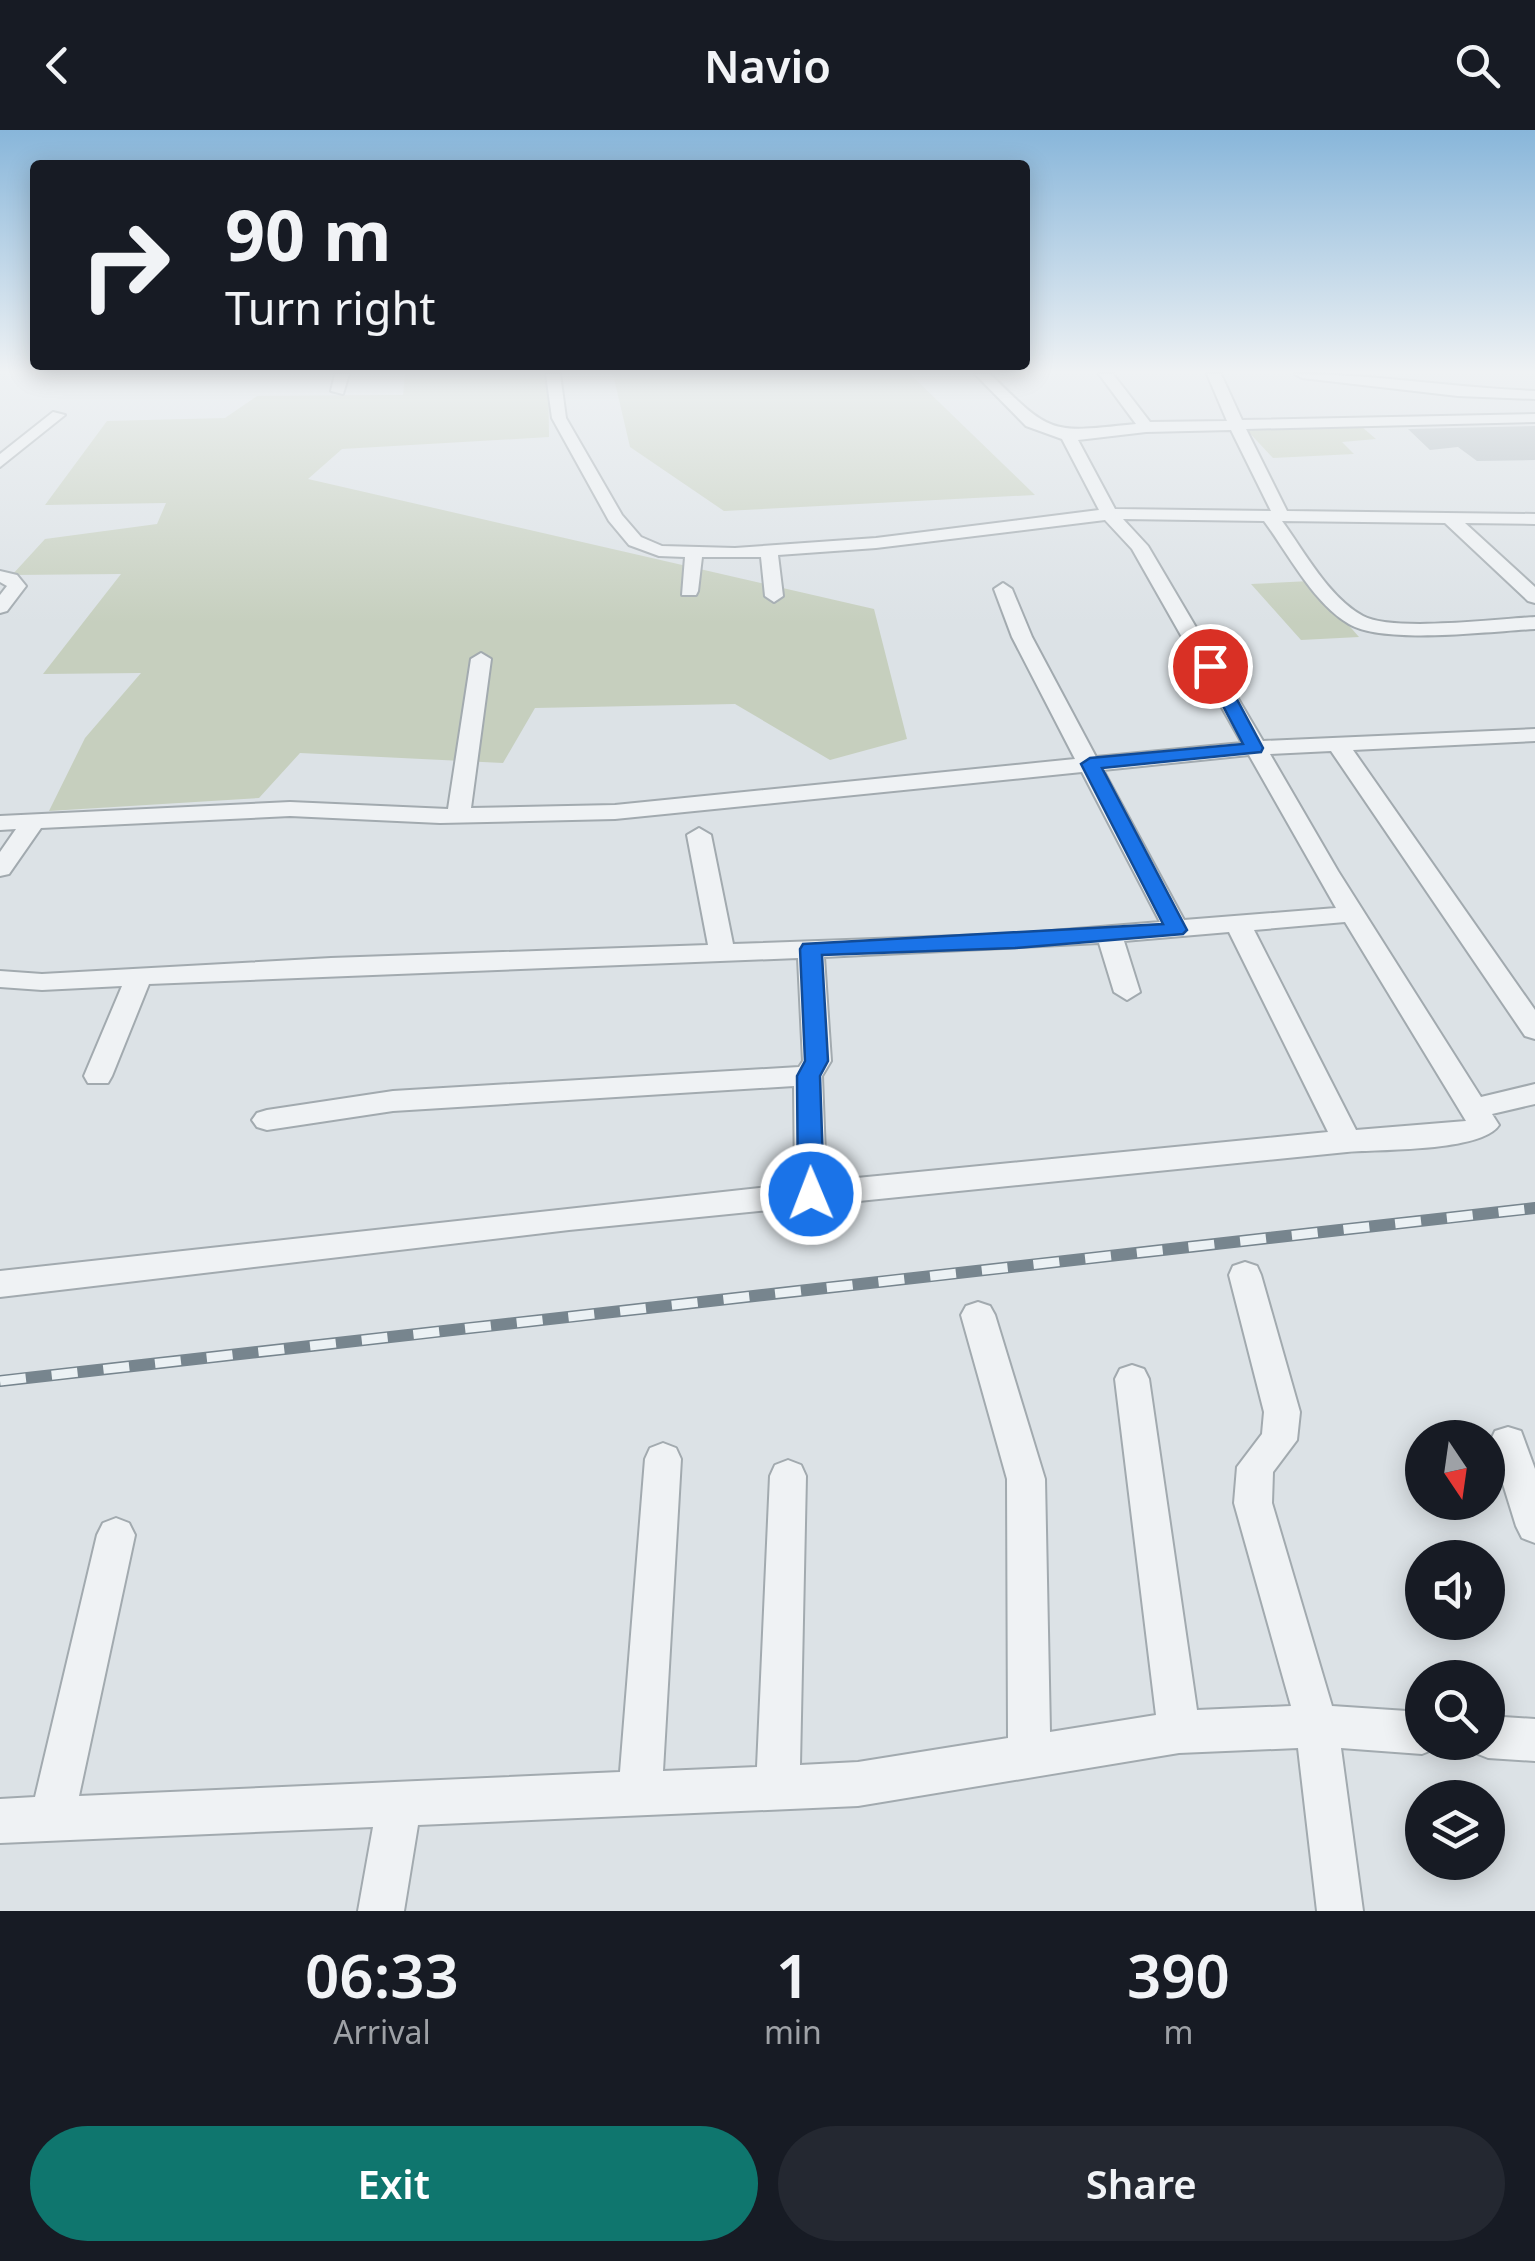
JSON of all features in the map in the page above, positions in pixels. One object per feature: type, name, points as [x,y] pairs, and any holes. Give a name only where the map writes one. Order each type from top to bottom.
[{"type":"street","points":[[581,457],[615,517],[644,548],[694,553],[876,543],[1109,514],[1535,519]]},
{"type":"street","points":[[0,1284],[811,1194],[1347,1140],[1465,1134],[1484,1124],[1254,748],[1164,586],[1138,546],[1109,514],[1079,457]]},
{"type":"street","points":[[1249,457],[1280,509],[1273,518]]},
{"type":"street","points":[[1446,516],[1535,596]]},
{"type":"street","points":[[1273,518],[1316,578],[1356,620],[1393,628],[1535,623]]},
{"type":"street","points":[[768,551],[774,596]]},
{"type":"street","points":[[689,591],[694,553]]},
{"type":"street","points":[[1504,570],[1535,570]]},
{"type":"street","points":[[0,576],[12,579],[17,586],[0,607]]},
{"type":"street","points":[[1003,589],[1022,637],[1176,930]]},
{"type":"street","points":[[458,816],[480,660]]},
{"type":"street","points":[[0,823],[290,809],[458,816],[615,812],[1254,748],[1535,736]]},
{"type":"street","points":[[1339,746],[1535,1030]]},
{"type":"street","points":[[0,869],[33,822]]},
{"type":"street","points":[[699,835],[722,952]]},
{"type":"street","points":[[0,979],[139,977],[811,949],[1176,930],[1354,914]]},
{"type":"street","points":[[1238,924],[1347,1140]]},
{"type":"street","points":[[1109,934],[1127,992]]},
{"type":"street","points":[[811,949],[817,1061],[808,1076],[811,1194]]},
{"type":"street","points":[[98,1076],[139,977]]},
{"type":"street","points":[[267,1120],[393,1101],[808,1076]]},
{"type":"street","points":[[1476,1108],[1535,1094]]},
{"type":"street","points":[[1246,1276],[1282,1412],[1279,1440],[1254,1467],[1253,1503],[1316,1726],[1340,1911]]},
{"type":"street","points":[[978,1315],[1026,1479],[1029,1756]]},
{"type":"street","points":[[1132,1379],[1180,1732]]},
{"type":"street","points":[[1508,1442],[1535,1526]]},
{"type":"street","points":[[640,1795],[663,1459]]},
{"type":"street","points":[[778,1788],[788,1476]]},
{"type":"street","points":[[52,1820],[116,1536]]},
{"type":"street","points":[[0,1821],[858,1784],[1180,1732],[1316,1726],[1405,1732]]},
{"type":"street","points":[[1505,1738],[1535,1740]]},
{"type":"street","points":[[382,1911],[399,1806]]},
{"type":"green space","points":[[80,457],[333,457],[308,479],[874,609],[907,739],[830,760],[735,704],[535,708],[503,763],[300,753],[259,798],[49,811],[85,738],[141,673],[43,674],[121,574],[12,575],[45,539],[157,524],[166,503],[45,505]]},
{"type":"green space","points":[[645,457],[996,457],[1035,495],[724,511]]},
{"type":"green space","points":[[1310,581],[1359,637],[1301,640],[1251,584]]},
{"type":"building","points":[[1472,457],[1535,457],[1535,460],[1477,461]]},
{"type":"railway","points":[[0,1381],[1535,1208]]},
{"type":"route","points":[[811,1194],[808,1076],[817,1061],[811,949],[1015,942],[1176,930],[1090,764],[1254,748],[1210,666]]}]
